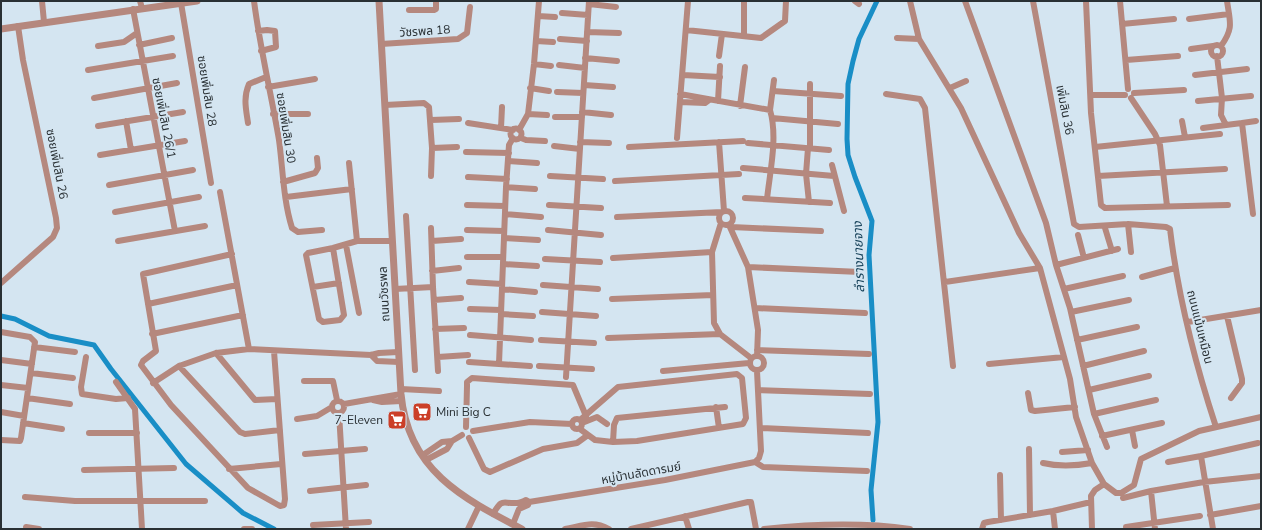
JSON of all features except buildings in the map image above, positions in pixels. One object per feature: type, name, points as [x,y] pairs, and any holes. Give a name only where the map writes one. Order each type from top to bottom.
[{"type":"street","points":[[42,1],[44,22]]},
{"type":"street","points":[[1,29],[133,9],[141,5],[197,1]]},
{"type":"street","name":"ซอยเพิ่มสิน 30","points":[[254,1],[261,50],[279,140],[283,182],[292,228],[298,232],[322,230]]},
{"type":"street","name":"ถนนวัชรพล","points":[[379,1],[398,352],[401,395],[405,421],[424,458],[442,480],[479,506],[522,529]]},
{"type":"street","points":[[409,10],[434,10],[436,9],[436,1]]},
{"type":"street","points":[[499,364],[505,206],[509,145],[513,138],[511,135],[528,114],[539,1]]},
{"type":"street","points":[[677,138],[688,1]]},
{"type":"street","points":[[744,1],[744,36]]},
{"type":"street","points":[[686,30],[761,38],[785,21],[786,1]]},
{"type":"street","points":[[910,1],[920,38],[961,108],[1019,234],[1040,268],[1070,379],[1075,407],[1092,463],[1104,484],[1116,493],[1121,493],[1134,485],[1141,459],[1199,431],[1261,417]]},
{"type":"street","points":[[965,1],[1046,223],[1056,265],[1071,312],[1094,414],[1107,447]]},
{"type":"street","name":"เพิ่มสิน 36","points":[[1033,1],[1074,224],[1079,227],[1128,224]]},
{"type":"street","points":[[1086,1],[1090,95],[1094,147],[1101,204],[1105,208],[1228,205]]},
{"type":"street","points":[[1120,1],[1130,94],[1160,145],[1167,206]]},
{"type":"street","points":[[1221,46],[1229,35],[1230,27],[1227,1]]},
{"type":"street","name":"ซอยเพิ่มสิน 28","points":[[181,3],[211,183]]},
{"type":"street","points":[[566,377],[589,3],[616,7]]},
{"type":"street","name":"วัชรพล 18","points":[[381,44],[458,39],[467,34],[470,7]]},
{"type":"street","name":"ซอยเพิ่มสิน 26/1","points":[[133,9],[174,231]]},
{"type":"street","points":[[562,13],[588,15]]},
{"type":"street","points":[[1188,19],[1229,14]]},
{"type":"street","points":[[538,16],[555,17]]},
{"type":"street","points":[[1122,24],[1174,19]]},
{"type":"street","name":"ซอยเพิ่มสิน 26","points":[[1,283],[53,236],[57,228],[23,60],[18,26]]},
{"type":"street","points":[[258,31],[267,30],[275,31],[276,33],[276,47],[261,50]]},
{"type":"street","points":[[587,32],[619,34]]},
{"type":"street","points":[[98,46],[124,42],[137,33]]},
{"type":"street","points":[[720,56],[722,34]]},
{"type":"street","points":[[140,45],[172,38]]},
{"type":"street","points":[[897,38],[920,38]]},
{"type":"street","points":[[560,39],[587,41]]},
{"type":"street","points":[[536,41],[553,42]]},
{"type":"street","points":[[1191,49],[1217,45],[1221,46]]},
{"type":"street","points":[[1213,46],[1212,53],[1217,56]]},
{"type":"street","points":[[1217,56],[1223,52],[1221,46]]},
{"type":"street","points":[[88,70],[173,56]]},
{"type":"street","points":[[1126,60],[1178,56]]},
{"type":"street","points":[[1217,56],[1222,98],[1221,115],[1226,125]]},
{"type":"street","points":[[585,58],[617,61]]},
{"type":"street","points":[[534,64],[551,66]]},
{"type":"street","points":[[559,65],[585,68]]},
{"type":"street","points":[[718,101],[720,66]]},
{"type":"street","points":[[740,106],[745,67]]},
{"type":"street","points":[[1194,75],[1247,68]]},
{"type":"street","points":[[683,76],[720,77]]},
{"type":"street","points":[[248,123],[245,100],[249,84],[266,77]]},
{"type":"street","points":[[268,87],[315,79]]},
{"type":"street","points":[[767,199],[772,144],[772,118],[770,110],[774,80]]},
{"type":"street","points":[[950,88],[966,81]]},
{"type":"street","points":[[94,98],[177,83]]},
{"type":"street","points":[[809,202],[806,174],[809,148],[810,84]]},
{"type":"street","points":[[584,85],[613,87]]},
{"type":"street","points":[[530,88],[549,90]]},
{"type":"street","points":[[1090,95],[1184,90]]},
{"type":"street","points":[[773,91],[841,96]]},
{"type":"street","points":[[557,92],[583,93]]},
{"type":"street","points":[[680,94],[740,106],[770,110]]},
{"type":"street","points":[[886,94],[920,99],[925,108],[932,185],[945,282],[953,366]]},
{"type":"street","points":[[1198,101],[1251,96]]},
{"type":"street","points":[[680,102],[705,103],[709,100]]},
{"type":"street","points":[[385,105],[427,105],[430,120],[432,148],[430,176]]},
{"type":"street","points":[[501,128],[502,107]]},
{"type":"street","points":[[98,126],[183,112]]},
{"type":"street","points":[[273,114],[308,114]]},
{"type":"street","points":[[528,114],[547,115]]},
{"type":"street","points":[[555,117],[611,115]]},
{"type":"street","points":[[772,118],[838,124]]},
{"type":"street","points":[[430,120],[459,119]]},
{"type":"street","points":[[126,121],[132,150]]},
{"type":"street","points":[[1182,121],[1185,137]]},
{"type":"street","points":[[1203,128],[1256,121]]},
{"type":"street","points":[[468,123],[516,130],[522,134],[520,138]]},
{"type":"street","points":[[1242,123],[1253,214]]},
{"type":"street","points":[[1094,147],[1220,134]]},
{"type":"street","points":[[513,138],[516,140],[520,138],[526,140],[545,141]]},
{"type":"street","points":[[100,155],[185,141]]},
{"type":"street","points":[[718,142],[722,175],[723,212],[719,218],[721,223],[712,252],[714,323],[720,334],[754,357],[763,359],[763,368],[757,371]]},
{"type":"street","points":[[629,147],[746,142],[829,150]]},
{"type":"street","points":[[554,146],[580,146],[609,143]]},
{"type":"street","points":[[432,148],[457,147]]},
{"type":"street","points":[[466,152],[509,153]]},
{"type":"street","points":[[283,182],[315,174],[318,168],[317,158]]},
{"type":"street","points":[[508,161],[537,164]]},
{"type":"street","points":[[349,163],[357,241]]},
{"type":"street","points":[[832,165],[844,211]]},
{"type":"street","points":[[743,168],[834,176]]},
{"type":"street","points":[[109,185],[193,170]]},
{"type":"street","points":[[1098,176],[1225,170]]},
{"type":"street","points":[[615,181],[739,174]]},
{"type":"street","points":[[550,176],[603,179]]},
{"type":"street","points":[[468,177],[507,179]]},
{"type":"street","points":[[506,187],[535,189]]},
{"type":"street","points":[[286,197],[352,189]]},
{"type":"street","points":[[220,192],[249,349]]},
{"type":"street","points":[[115,212],[199,197]]},
{"type":"street","points":[[745,198],[830,204]]},
{"type":"street","points":[[467,205],[505,206]]},
{"type":"street","points":[[549,205],[600,208]]},
{"type":"street","points":[[617,217],[723,212],[731,214],[732,217],[730,226],[748,267],[755,308],[758,330],[751,368],[757,371]]},
{"type":"street","points":[[505,214],[541,217]]},
{"type":"street","points":[[406,216],[415,370]]},
{"type":"street","points":[[721,223],[730,226],[821,231]]},
{"type":"street","points":[[1128,224],[1131,252]]},
{"type":"street","name":"ถนนแม้นเหมือน","points":[[1128,224],[1166,227],[1170,229],[1175,268],[1206,396],[1216,428]]},
{"type":"street","points":[[118,241],[205,226]]},
{"type":"street","points":[[431,228],[438,371]]},
{"type":"street","points":[[1056,265],[1115,250],[1105,228]]},
{"type":"street","points":[[467,230],[504,231]]},
{"type":"street","points":[[548,230],[601,235]]},
{"type":"street","points":[[1078,235],[1084,258]]},
{"type":"street","points":[[504,238],[538,240]]},
{"type":"street","points":[[432,241],[461,239]]},
{"type":"street","points":[[333,248],[344,315],[340,320],[320,322],[306,254],[310,251],[333,248],[357,241],[392,241]]},
{"type":"street","points":[[346,245],[359,313]]},
{"type":"street","points":[[613,258],[712,252]]},
{"type":"street","points":[[232,254],[143,274],[156,351],[143,361],[141,366],[153,383],[229,469],[248,488],[280,506],[284,504],[285,499],[281,464],[274,351]]},
{"type":"street","points":[[467,257],[503,257]]},
{"type":"street","points":[[545,259],[600,262]]},
{"type":"street","points":[[503,264],[537,266]]},
{"type":"street","points":[[748,267],[860,272]]},
{"type":"street","points":[[432,271],[459,268]]},
{"type":"street","points":[[945,282],[1040,268]]},
{"type":"street","points":[[1142,277],[1175,268]]},
{"type":"street","points":[[1064,289],[1123,276]]},
{"type":"street","points":[[469,282],[535,292]]},
{"type":"street","points":[[312,288],[339,283]]},
{"type":"street","points":[[148,304],[237,284]]},
{"type":"street","points":[[543,285],[598,289]]},
{"type":"street","points":[[395,288],[433,287]]},
{"type":"street","points":[[612,299],[713,295]]},
{"type":"street","points":[[434,300],[460,298]]},
{"type":"street","points":[[1071,312],[1129,300]]},
{"type":"street","points":[[755,308],[865,313]]},
{"type":"street","points":[[470,309],[533,316]]},
{"type":"street","points":[[1188,322],[1261,310]]},
{"type":"street","points":[[542,312],[596,316]]},
{"type":"street","points":[[152,334],[243,315]]},
{"type":"street","points":[[1227,316],[1242,379],[1242,383],[1231,398]]},
{"type":"street","points":[[1077,340],[1137,327]]},
{"type":"street","points":[[435,329],[464,328]]},
{"type":"street","points":[[1,332],[33,339],[34,347],[20,441],[1,440]]},
{"type":"street","points":[[608,338],[720,334]]},
{"type":"street","points":[[470,335],[531,340]]},
{"type":"street","points":[[542,340],[594,343]]},
{"type":"street","points":[[34,347],[75,352]]},
{"type":"street","points":[[153,383],[179,366],[216,353],[249,349],[371,355],[398,352]]},
{"type":"street","points":[[1083,366],[1144,351]]},
{"type":"street","points":[[216,353],[255,400],[277,399]]},
{"type":"street","points":[[662,371],[754,357],[869,354]]},
{"type":"street","points":[[371,355],[377,361],[399,362]]},
{"type":"street","points":[[438,358],[468,355]]},
{"type":"street","points":[[86,357],[82,394],[116,399],[128,398]]},
{"type":"street","points":[[989,364],[1064,357]]},
{"type":"street","points":[[1,360],[32,364]]},
{"type":"street","points":[[469,362],[530,366]]},
{"type":"street","points":[[179,366],[240,432],[245,434],[280,430]]},
{"type":"street","points":[[538,366],[592,369]]},
{"type":"street","points":[[755,462],[759,458],[761,450],[757,371]]},
{"type":"street","points":[[31,372],[73,378]]},
{"type":"street","points":[[740,375],[742,378],[746,422],[719,428],[637,441],[613,442],[595,440],[588,436],[581,424],[586,416],[618,387],[740,375]]},
{"type":"street","points":[[1088,390],[1148,376]]},
{"type":"street","points":[[462,435],[462,430],[466,427],[467,382],[472,378],[573,385],[586,416]]},
{"type":"street","points":[[297,419],[317,416],[332,407],[337,400],[333,381],[304,381]]},
{"type":"street","points":[[116,382],[135,409],[142,502],[142,529]]},
{"type":"street","points":[[1,385],[28,388]]},
{"type":"street","points":[[758,390],[870,394]]},
{"type":"street","points":[[337,400],[342,401],[344,404],[373,400],[382,402],[401,395],[439,391]]},
{"type":"street","points":[[1028,393],[1031,410],[1036,411],[1075,407]]},
{"type":"street","points":[[27,398],[70,404]]},
{"type":"street","points":[[1094,414],[1156,400]]},
{"type":"street","points":[[339,413],[343,412],[344,404]]},
{"type":"street","points":[[332,407],[334,412],[339,413]]},
{"type":"street","points":[[716,407],[719,428]]},
{"type":"street","points":[[613,442],[614,425],[617,418],[724,407]]},
{"type":"street","points":[[1,412],[24,416]]},
{"type":"street","points":[[339,413],[346,526]]},
{"type":"street","points":[[466,427],[473,431],[530,422],[572,424],[574,429],[597,417],[607,424]]},
{"type":"street","points":[[23,423],[62,429]]},
{"type":"street","points":[[1102,436],[1162,423]]},
{"type":"street","points":[[760,428],[868,433]]},
{"type":"street","points":[[1132,430],[1135,446]]},
{"type":"street","points":[[469,438],[473,435],[473,431]]},
{"type":"street","points":[[89,433],[137,433]]},
{"type":"street","points":[[424,458],[447,448],[452,441],[462,435]]},
{"type":"street","points":[[462,435],[469,438],[484,469],[490,472],[544,449],[577,443],[588,436]]},
{"type":"street","points":[[1168,462],[1258,443]]},
{"type":"street","points":[[305,454],[365,449]]},
{"type":"street","points":[[1028,449],[1030,515]]},
{"type":"street","points":[[1062,452],[1088,450]]},
{"type":"street","points":[[1201,456],[1212,529]]},
{"type":"street","name":"หมู่บ้านลัดดารมย์","points":[[493,514],[501,503],[507,501],[518,506],[526,500],[529,502],[665,480],[755,462],[763,467],[867,472]]},
{"type":"street","points":[[1043,463],[1058,466],[1077,466],[1092,463]]},
{"type":"street","points":[[229,469],[281,464]]},
{"type":"street","points":[[84,470],[174,468]]},
{"type":"street","points":[[1000,475],[1001,520]]},
{"type":"street","points":[[1123,498],[1151,491],[1204,482],[1261,476]]},
{"type":"street","points":[[1092,529],[1091,502],[1095,490],[1104,484]]},
{"type":"street","points":[[310,491],[366,485]]},
{"type":"street","points":[[1151,491],[1155,526]]},
{"type":"street","points":[[25,497],[76,501],[205,501]]},
{"type":"street","points":[[632,529],[751,502],[756,529]]},
{"type":"street","points":[[982,529],[984,523],[1053,511],[1091,502]]},
{"type":"street","points":[[468,529],[479,506]]},
{"type":"street","points":[[513,524],[518,506]]},
{"type":"street","points":[[1210,515],[1261,506]]},
{"type":"street","points":[[1053,511],[1055,529]]},
{"type":"street","points":[[685,516],[689,529]]},
{"type":"street","points":[[1126,527],[1155,526],[1200,516]]},
{"type":"street","points":[[313,525],[346,526],[369,522]]},
{"type":"street","points":[[565,529],[594,523],[600,524],[609,529]]},
{"type":"street","points":[[764,529],[810,525],[910,529]]},
{"type":"street","points":[[26,527],[39,529]]},
{"type":"street","points":[[244,529],[252,529]]},
{"type":"waterway","name":"ลำรางนายจาง","points":[[873,520],[871,490],[878,422],[869,255],[872,221],[848,155],[847,139],[848,84],[859,39],[877,1]]},
{"type":"waterway","points":[[1,316],[15,319],[49,336],[94,345],[111,369],[186,464],[243,513],[274,529]]},
{"type":"place","name":"Mini Big C","points":[[422,412]]},
{"type":"place","name":"7-Eleven","points":[[397,420]]}]
